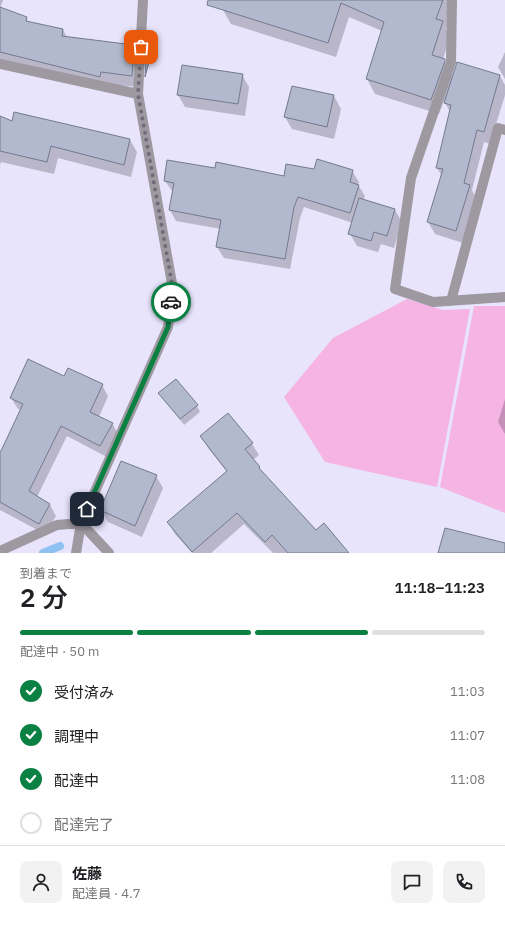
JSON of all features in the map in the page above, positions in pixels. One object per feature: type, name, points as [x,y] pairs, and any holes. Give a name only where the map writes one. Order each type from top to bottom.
[{"type":"street","points":[[76,553],[81,523],[168,327],[173,289],[138,94],[143,0]]},
{"type":"street","points":[[452,0],[451,62],[411,178],[395,289],[432,302],[505,297]]},
{"type":"street","points":[[0,64],[138,94]]},
{"type":"street","points":[[451,300],[498,128],[505,130]]},
{"type":"street","points":[[0,551],[57,525],[81,523]]},
{"type":"street","points":[[81,523],[109,553]]},
{"type":"shaded area","points":[[407,299],[443,310],[470,309],[437,487],[325,462],[284,397],[333,338]]},
{"type":"shaded area","points":[[474,306],[505,306],[505,513],[440,487]]},
{"type":"building","points":[[208,0],[443,0],[436,19],[443,21],[432,55],[445,59],[445,61],[431,100],[366,79],[384,22],[341,3],[328,43],[207,5]]},
{"type":"building","points":[[0,7],[27,17],[26,21],[63,29],[62,36],[134,45],[132,76],[101,72],[100,77],[0,52]]},
{"type":"building","points":[[147,47],[153,47],[145,77]]},
{"type":"building","points":[[457,62],[500,75],[484,132],[477,130],[464,183],[470,185],[456,231],[427,222],[443,169],[436,168],[451,105],[444,103]]},
{"type":"building","points":[[182,65],[243,74],[238,104],[177,95]]},
{"type":"building","points":[[292,86],[334,95],[327,127],[284,117]]},
{"type":"building","points":[[14,112],[130,139],[124,165],[51,146],[47,162],[0,151],[0,116],[12,121]]},
{"type":"building","points":[[317,159],[353,170],[350,182],[359,185],[350,213],[298,197],[294,207],[285,259],[216,247],[221,220],[169,210],[174,183],[164,181],[167,160],[215,168],[216,162],[284,176],[286,164],[314,169]]},
{"type":"building","points":[[359,198],[395,209],[387,236],[374,232],[371,241],[348,234]]},
{"type":"building","points":[[28,359],[64,376],[68,368],[103,384],[90,412],[113,423],[100,446],[61,426],[29,491],[50,504],[39,524],[0,502],[0,453],[23,404],[10,398]]},
{"type":"building","points":[[176,379],[198,405],[180,419],[158,393]]},
{"type":"building","points":[[228,413],[253,443],[245,449],[260,467],[259,468],[316,530],[324,523],[349,553],[288,553],[272,535],[265,542],[237,513],[192,552],[167,522],[227,471],[200,436]]},
{"type":"building","points":[[121,461],[157,475],[135,526],[100,510]]},
{"type":"building","points":[[445,528],[505,543],[505,553],[438,553]]},
{"type":"waterway","points":[[43,553],[60,546]]},
{"type":"way so far","points":[[141,47],[138,94],[173,289],[171,302]]},
{"type":"route","points":[[87,509],[168,327],[171,302]]}]
